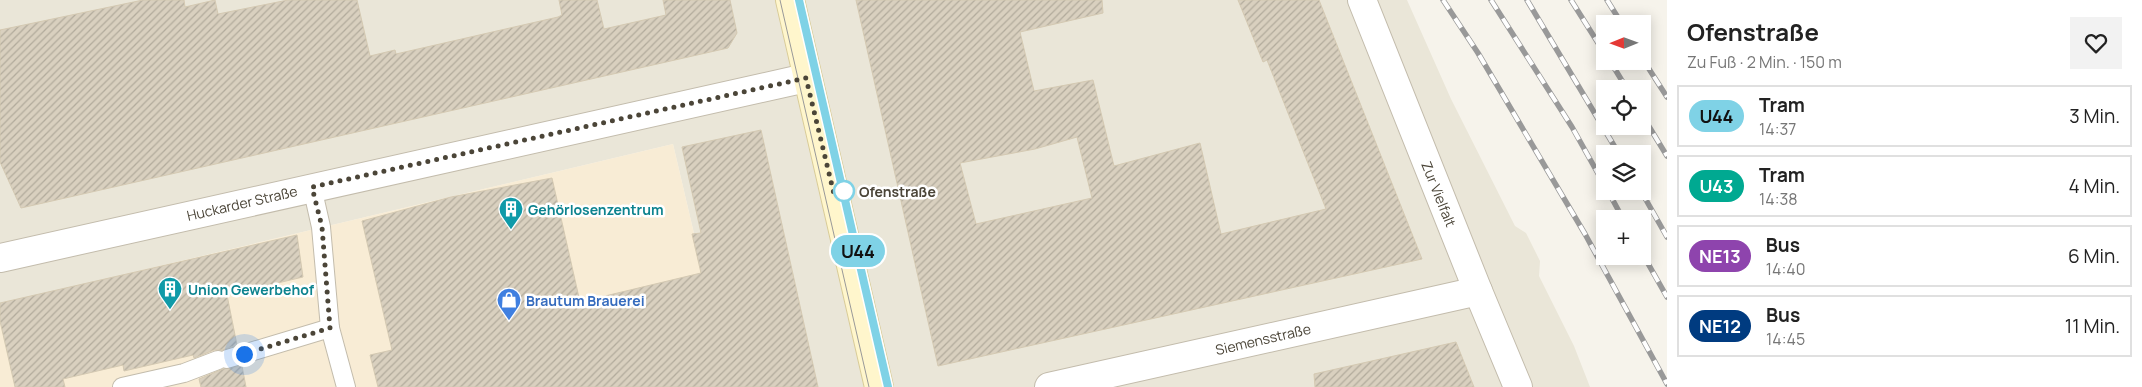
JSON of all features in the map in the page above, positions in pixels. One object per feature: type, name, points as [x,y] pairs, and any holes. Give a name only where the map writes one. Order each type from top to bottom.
[{"type":"main road","points":[[790,0],[806,78],[879,387]]},
{"type":"street","name":"Zur Vielfalt","points":[[1362,0],[1478,292],[1518,387]]},
{"type":"street","name":"Huckarder Straße","points":[[0,258],[806,78]]},
{"type":"street","name":"Siemensstraße","points":[[1049,387],[1478,292]]},
{"type":"lane","points":[[312,187],[322,227],[330,328],[346,387]]},
{"type":"lane","points":[[122,387],[186,380],[222,360],[330,328]]},
{"type":"shaded area","points":[[0,0],[1407,0],[1451,99],[1515,226],[1526,233],[1540,261],[1539,276],[1574,346],[1590,387],[730,387],[673,144],[0,304]]},
{"type":"shaded area","points":[[673,144],[730,387],[0,387],[0,304]]},
{"type":"building","points":[[143,0],[184,0],[185,7],[215,0],[218,14],[288,0],[357,0],[370,56],[395,50],[396,54],[558,17],[562,15],[559,0],[597,0],[604,29],[666,15],[663,0],[730,0],[737,33],[728,48],[21,208],[0,162],[0,30]]},
{"type":"building","points":[[856,0],[1102,0],[1103,13],[1020,32],[1034,91],[1093,80],[1114,166],[1200,143],[1221,234],[1326,209],[1267,60],[1263,62],[1238,0],[1319,0],[1422,259],[938,366]],"holes":[[[1077,137],[1092,198],[976,224],[960,163],[1035,149]]]},
{"type":"building","points":[[761,130],[818,387],[378,387],[370,355],[392,350],[362,221],[451,197],[552,178],[580,302],[701,273],[692,234],[701,233],[682,147]]},
{"type":"building","points":[[297,235],[303,277],[227,295],[237,345],[222,350],[214,350],[194,358],[193,355],[124,371],[123,365],[63,379],[65,387],[15,387],[0,321],[0,303]]},
{"type":"building","points":[[1456,342],[1474,387],[1315,387],[1314,374]]},
{"type":"building","points":[[242,366],[246,387],[201,387],[199,379],[223,369]]},
{"type":"tram line","points":[[780,0],[869,387]]},
{"type":"tram line","points":[[799,0],[888,387]]},
{"type":"tram line","name":"U44","points":[[799,0],[888,387]]},
{"type":"railway","points":[[1443,0],[1478,53],[1585,234],[1667,384]]},
{"type":"railway","points":[[1491,0],[1572,127],[1596,170]]},
{"type":"railway","points":[[1527,0],[1614,145]]},
{"type":"railway","points":[[1571,0],[1596,40]]},
{"type":"railway","points":[[1607,0],[1616,15]]},
{"type":"railway","points":[[1615,70],[1622,80]]},
{"type":"railway","points":[[1650,70],[1667,97]]},
{"type":"railway","points":[[1651,130],[1667,156]]},
{"type":"railway","points":[[1613,200],[1618,210]]},
{"type":"railway","points":[[1646,200],[1667,237]]},
{"type":"railway","points":[[1649,265],[1667,297]]},
{"type":"place","name":"Ofenstraße","points":[[844,191]]},
{"type":"place","name":"Gehörlosenzentrum","points":[[511,230]]},
{"type":"place","name":"Union Gewerbehof","points":[[170,310]]},
{"type":"place","name":"Brautum Brauerei","points":[[509,321]]},
{"type":"route","points":[[244,354],[330,328],[322,227],[312,187],[806,78],[834,194],[844,191]]}]
